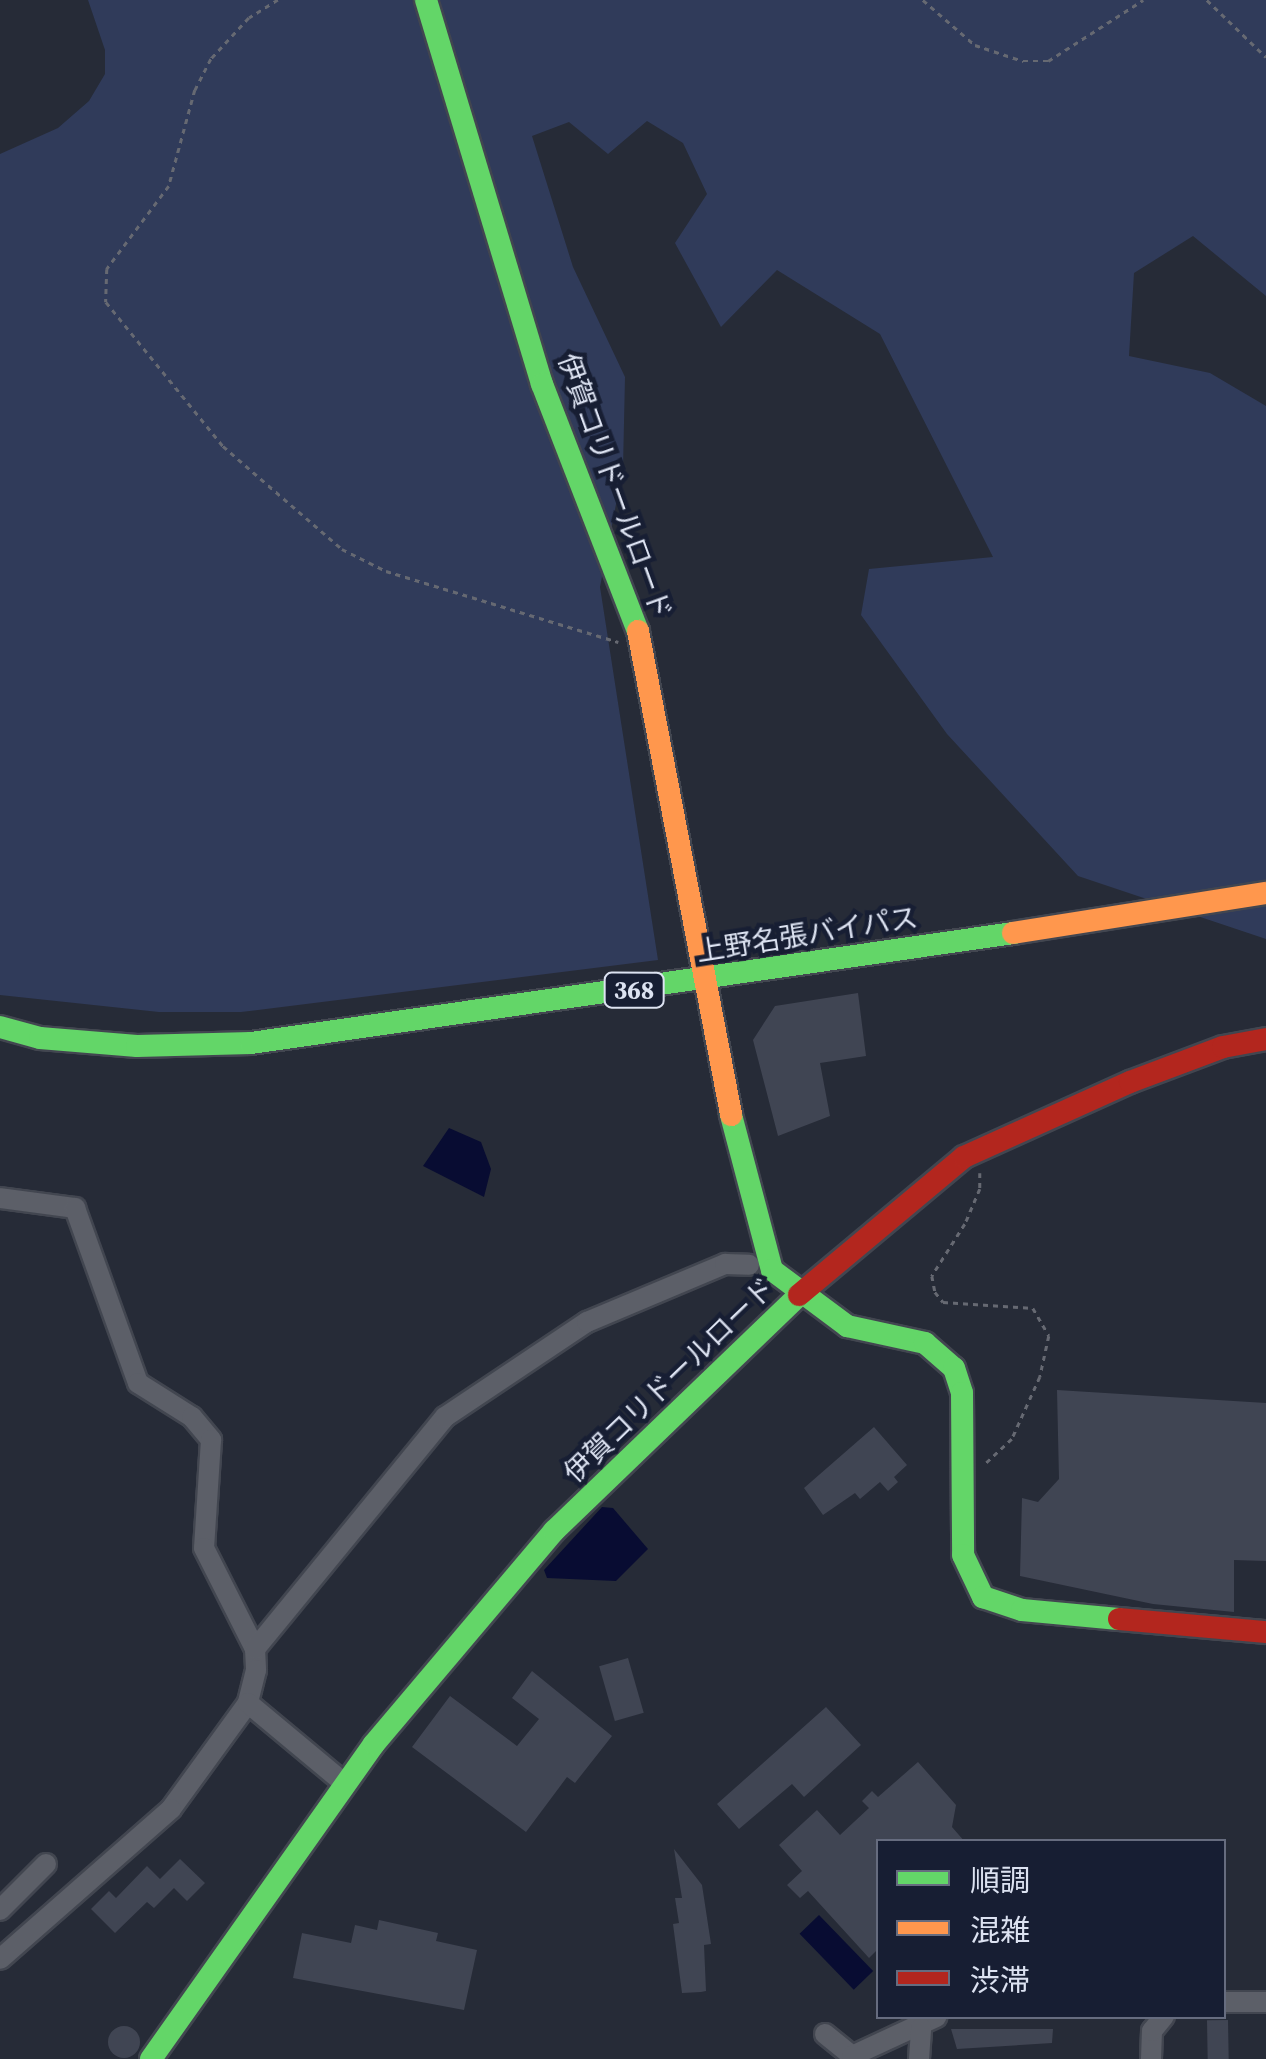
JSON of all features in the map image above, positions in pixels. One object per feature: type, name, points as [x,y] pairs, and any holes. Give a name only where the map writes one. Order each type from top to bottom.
[{"type":"main road","name":"伊賀コリドールロード","points":[[158,2053],[344,1783],[554,1531],[801,1295],[772,1270],[759,1239],[703,982],[642,649],[542,384],[426,0]]},
{"type":"main road","name":"上野名張バイパス","points":[[0,1027],[40,1038],[137,1046],[251,1043],[703,982],[1266,893]]},
{"type":"main road","points":[[1266,1039],[1223,1047],[1130,1082],[973,1153],[926,1184],[801,1295],[847,1326],[925,1343],[945,1357],[962,1394],[966,1568],[977,1590],[998,1605],[1266,1632]]},
{"type":"street","points":[[0,1198],[75,1208],[138,1384],[192,1417],[211,1440],[204,1548],[255,1649]]},
{"type":"street","points":[[0,1959],[171,1809],[248,1703],[255,1649],[445,1417],[587,1322],[724,1264],[749,1265]]},
{"type":"street","points":[[248,1703],[344,1783]]},
{"type":"street","points":[[0,1910],[46,1864]]},
{"type":"street","points":[[1226,2002],[1266,2002]]},
{"type":"street","points":[[1151,2059],[1152,2031],[1162,2019]]},
{"type":"street","points":[[825,2034],[852,2056],[928,2022]]},
{"type":"street","points":[[919,2059],[928,2022]]},
{"type":"path","points":[[278,0],[249,18],[211,59],[196,90],[169,186],[108,269],[106,302],[224,446],[342,549],[386,571],[642,649]]},
{"type":"path","points":[[922,0],[975,45],[1023,61],[1048,60],[1143,0]]},
{"type":"path","points":[[1207,0],[1266,57]]},
{"type":"path","points":[[962,1480],[1012,1439],[1048,1354],[1049,1336],[1033,1308],[943,1302],[935,1292],[932,1276],[980,1190],[973,1153]]},
{"type":"shaded area","points":[[88,0],[1266,0],[1266,296],[1193,236],[1134,273],[1129,356],[1210,373],[1266,406],[1266,939],[1078,876],[947,734],[861,615],[869,569],[993,557],[880,334],[777,270],[721,327],[675,243],[707,194],[683,143],[647,121],[608,154],[569,122],[532,136],[573,267],[625,377],[623,468],[600,587],[658,960],[241,1012],[159,1012],[0,995],[0,154],[58,128],[89,101],[105,74],[105,50]]},
{"type":"shaded area","points":[[449,1128],[481,1142],[491,1169],[484,1197],[423,1166]]},
{"type":"shaded area","points":[[602,1507],[613,1508],[648,1549],[616,1581],[547,1578],[544,1570]]},
{"type":"shaded area","points":[[819,1915],[873,1971],[854,1990],[800,1934]]},
{"type":"building","points":[[858,993],[866,1056],[820,1063],[830,1116],[778,1136],[753,1040],[775,1006]]},
{"type":"building","points":[[1057,1390],[1266,1403],[1266,1561],[1234,1560],[1234,1612],[1153,1604],[1020,1576],[1022,1498],[1038,1502],[1059,1479]]},
{"type":"building","points":[[874,1427],[907,1465],[894,1477],[898,1482],[888,1491],[880,1482],[860,1499],[855,1493],[823,1515],[804,1488]]},
{"type":"building","points":[[628,1658],[644,1713],[615,1721],[599,1666]]},
{"type":"building","points":[[532,1671],[612,1736],[575,1783],[567,1777],[526,1832],[412,1747],[450,1696],[517,1746],[539,1719],[512,1698]]},
{"type":"building","points":[[826,1707],[861,1745],[804,1797],[792,1784],[739,1829],[717,1804]]},
{"type":"building","points":[[918,1762],[956,1805],[952,1827],[962,1839],[876,1839],[876,1951],[869,1958],[808,1891],[800,1898],[787,1885],[802,1871],[779,1845],[817,1810],[840,1835],[869,1808],[862,1801],[872,1791],[878,1797]]},
{"type":"building","points":[[674,1849],[702,1885],[711,1944],[704,1945],[706,1991],[682,1993],[673,1924],[679,1923],[675,1898],[682,1898]]},
{"type":"building","points":[[180,1859],[205,1883],[187,1901],[174,1888],[154,1908],[147,1902],[115,1933],[91,1909],[109,1891],[116,1898],[147,1866],[160,1879]]},
{"type":"building","points":[[379,1920],[438,1933],[436,1941],[477,1950],[464,2010],[293,1978],[302,1933],[351,1943],[355,1925],[377,1930]]},
{"type":"building","points":[[1207,2020],[1228,2020],[1229,2059],[1208,2059]]},
{"type":"building","points":[[124,2026],[135,2031],[140,2042],[135,2053],[124,2058],[113,2053],[108,2042],[113,2031]]},
{"type":"building","points":[[951,2029],[1053,2029],[1052,2043],[957,2049]]},
{"type":"traffic: fast","points":[[426,0],[542,384],[638,631]]},
{"type":"traffic: fast","points":[[0,1027],[40,1038],[137,1046],[251,1043],[1013,933]]},
{"type":"traffic: fast","points":[[731,1115],[772,1270],[847,1326],[925,1343],[954,1368],[962,1393],[963,1555],[983,1597],[1022,1610],[1119,1619]]},
{"type":"traffic: fast","points":[[151,2059],[374,1744],[554,1531],[799,1295]]},
{"type":"traffic: slow","points":[[638,631],[731,1115]]},
{"type":"traffic: slow","points":[[1013,933],[1266,893]]},
{"type":"traffic: jam","points":[[799,1295],[964,1157],[1130,1082],[1223,1047],[1266,1039]]},
{"type":"traffic: jam","points":[[1119,1619],[1266,1632]]}]
